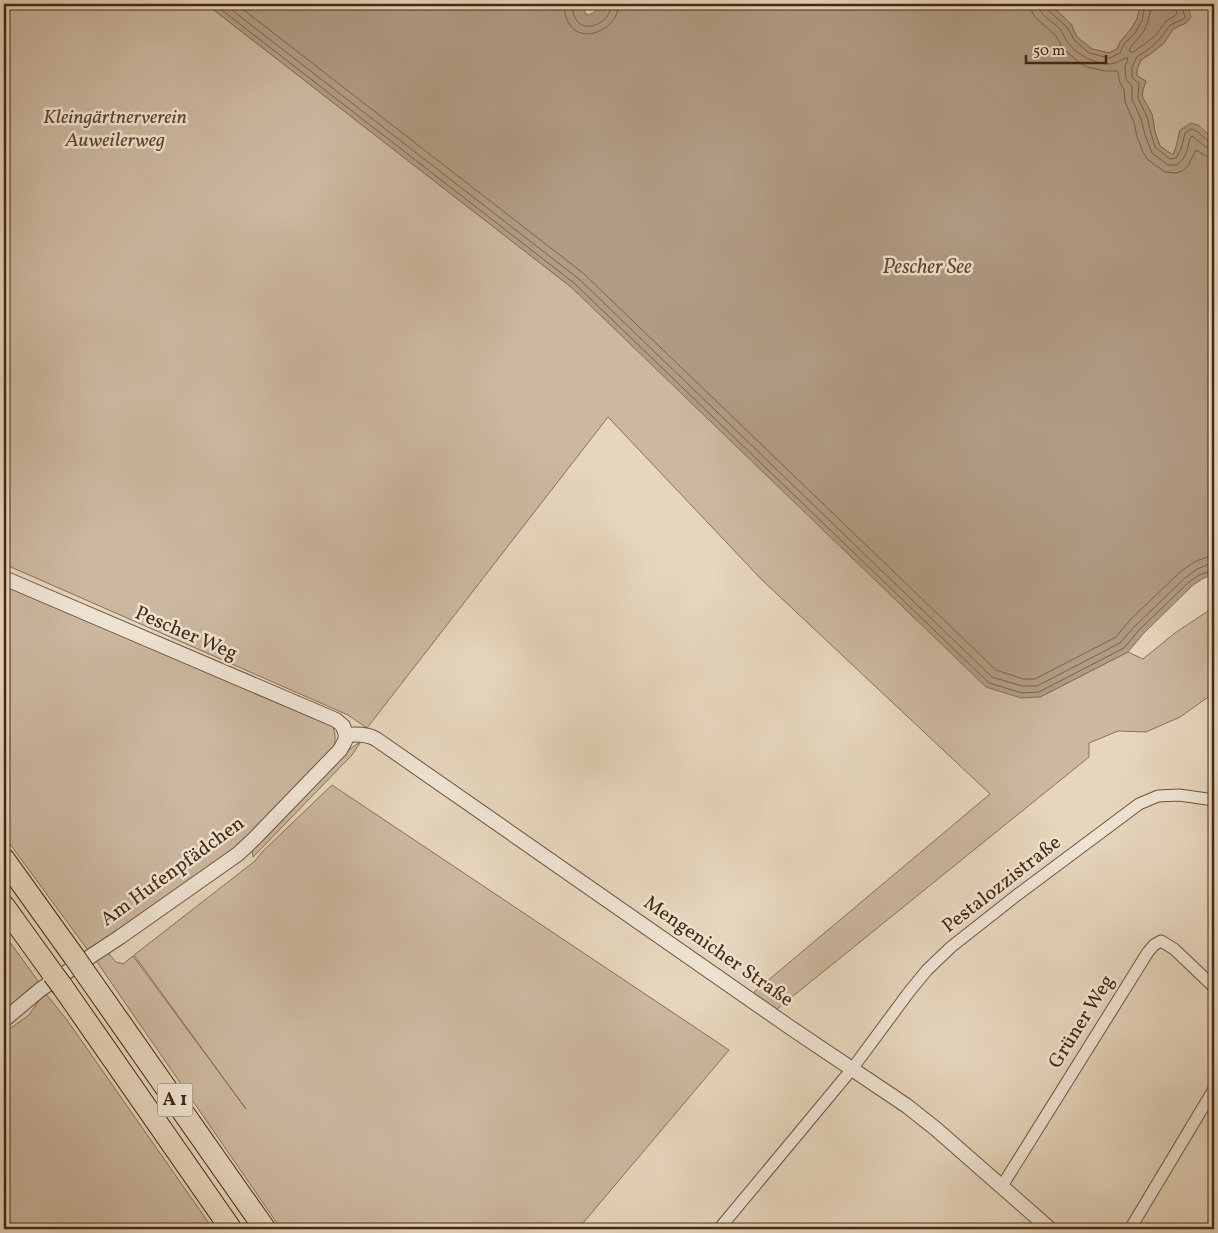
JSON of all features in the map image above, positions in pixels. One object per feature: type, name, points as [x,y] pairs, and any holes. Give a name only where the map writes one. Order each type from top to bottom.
[{"type":"highway","name":"A 1","points":[[4,859],[265,1229]]},
{"type":"highway","name":"A 1","points":[[4,906],[231,1229]]},
{"type":"street","name":"Pescher Weg","points":[[4,578],[336,720],[343,726],[346,735]]},
{"type":"street","name":"Mengenicher Straße","points":[[346,735],[357,734],[376,739],[791,1028],[907,1106],[1050,1229]]},
{"type":"street","name":"Am Hufenpfädchen","points":[[4,1020],[41,988],[120,937],[238,854],[340,750],[345,742],[346,735]]},
{"type":"street","name":"Pestalozzistraße","points":[[719,1229],[852,1068],[927,970],[951,947],[1017,894],[1139,804],[1158,796],[1179,795],[1214,800]]},
{"type":"street","name":"Grüner Weg","points":[[1002,1186],[1154,945],[1161,941],[1174,949],[1214,987]]},
{"type":"street","points":[[1130,1229],[1214,1089]]},
{"type":"green space","name":"Kleingärtnerverein Auweilerweg","points":[[4,4],[206,4],[571,287],[1040,697],[1128,652],[1143,659],[1175,633],[1214,607],[1214,693],[1180,717],[1146,732],[1118,731],[1089,743],[1089,757],[777,1009],[753,993],[990,794],[761,579],[608,417],[367,728],[348,715],[4,564]]},
{"type":"green space","points":[[1044,4],[1143,4],[1140,6],[1137,19],[1131,29],[1120,42],[1117,49],[1109,53],[1092,49],[1077,37],[1071,24],[1053,7]]},
{"type":"green space","points":[[1183,4],[1214,4],[1214,139],[1180,130],[1173,155],[1160,146],[1152,114],[1142,96],[1146,81],[1137,76],[1137,69],[1141,60],[1164,43],[1173,29],[1186,23],[1188,7]]},
{"type":"green space","points":[[4,584],[333,726],[335,745],[236,850],[90,953],[4,836]]},
{"type":"green space","points":[[360,743],[352,755],[253,857],[252,849],[347,751]]},
{"type":"green space","points":[[332,785],[729,1050],[578,1229],[281,1229],[95,960],[104,953],[109,954],[116,962],[123,964],[133,956],[246,1109],[134,955],[255,861]]},
{"type":"green space","points":[[4,934],[41,985],[4,1014]]},
{"type":"green space","points":[[46,994],[67,1020],[213,1229],[4,1229],[4,1033],[29,1015],[40,999]]},
{"type":"water","name":"Pescher See","points":[[206,4],[583,4],[587,15],[603,4],[1044,4],[1053,7],[1071,24],[1077,37],[1092,49],[1109,53],[1117,49],[1120,42],[1131,29],[1137,19],[1140,6],[1143,4],[1183,4],[1188,7],[1191,17],[1186,23],[1173,29],[1164,43],[1141,60],[1137,69],[1137,76],[1146,81],[1142,96],[1152,114],[1160,146],[1173,155],[1180,130],[1191,123],[1198,125],[1214,139],[1214,574],[1192,586],[1143,634],[1128,652],[1040,697],[1021,698],[986,687],[571,287]]}]
